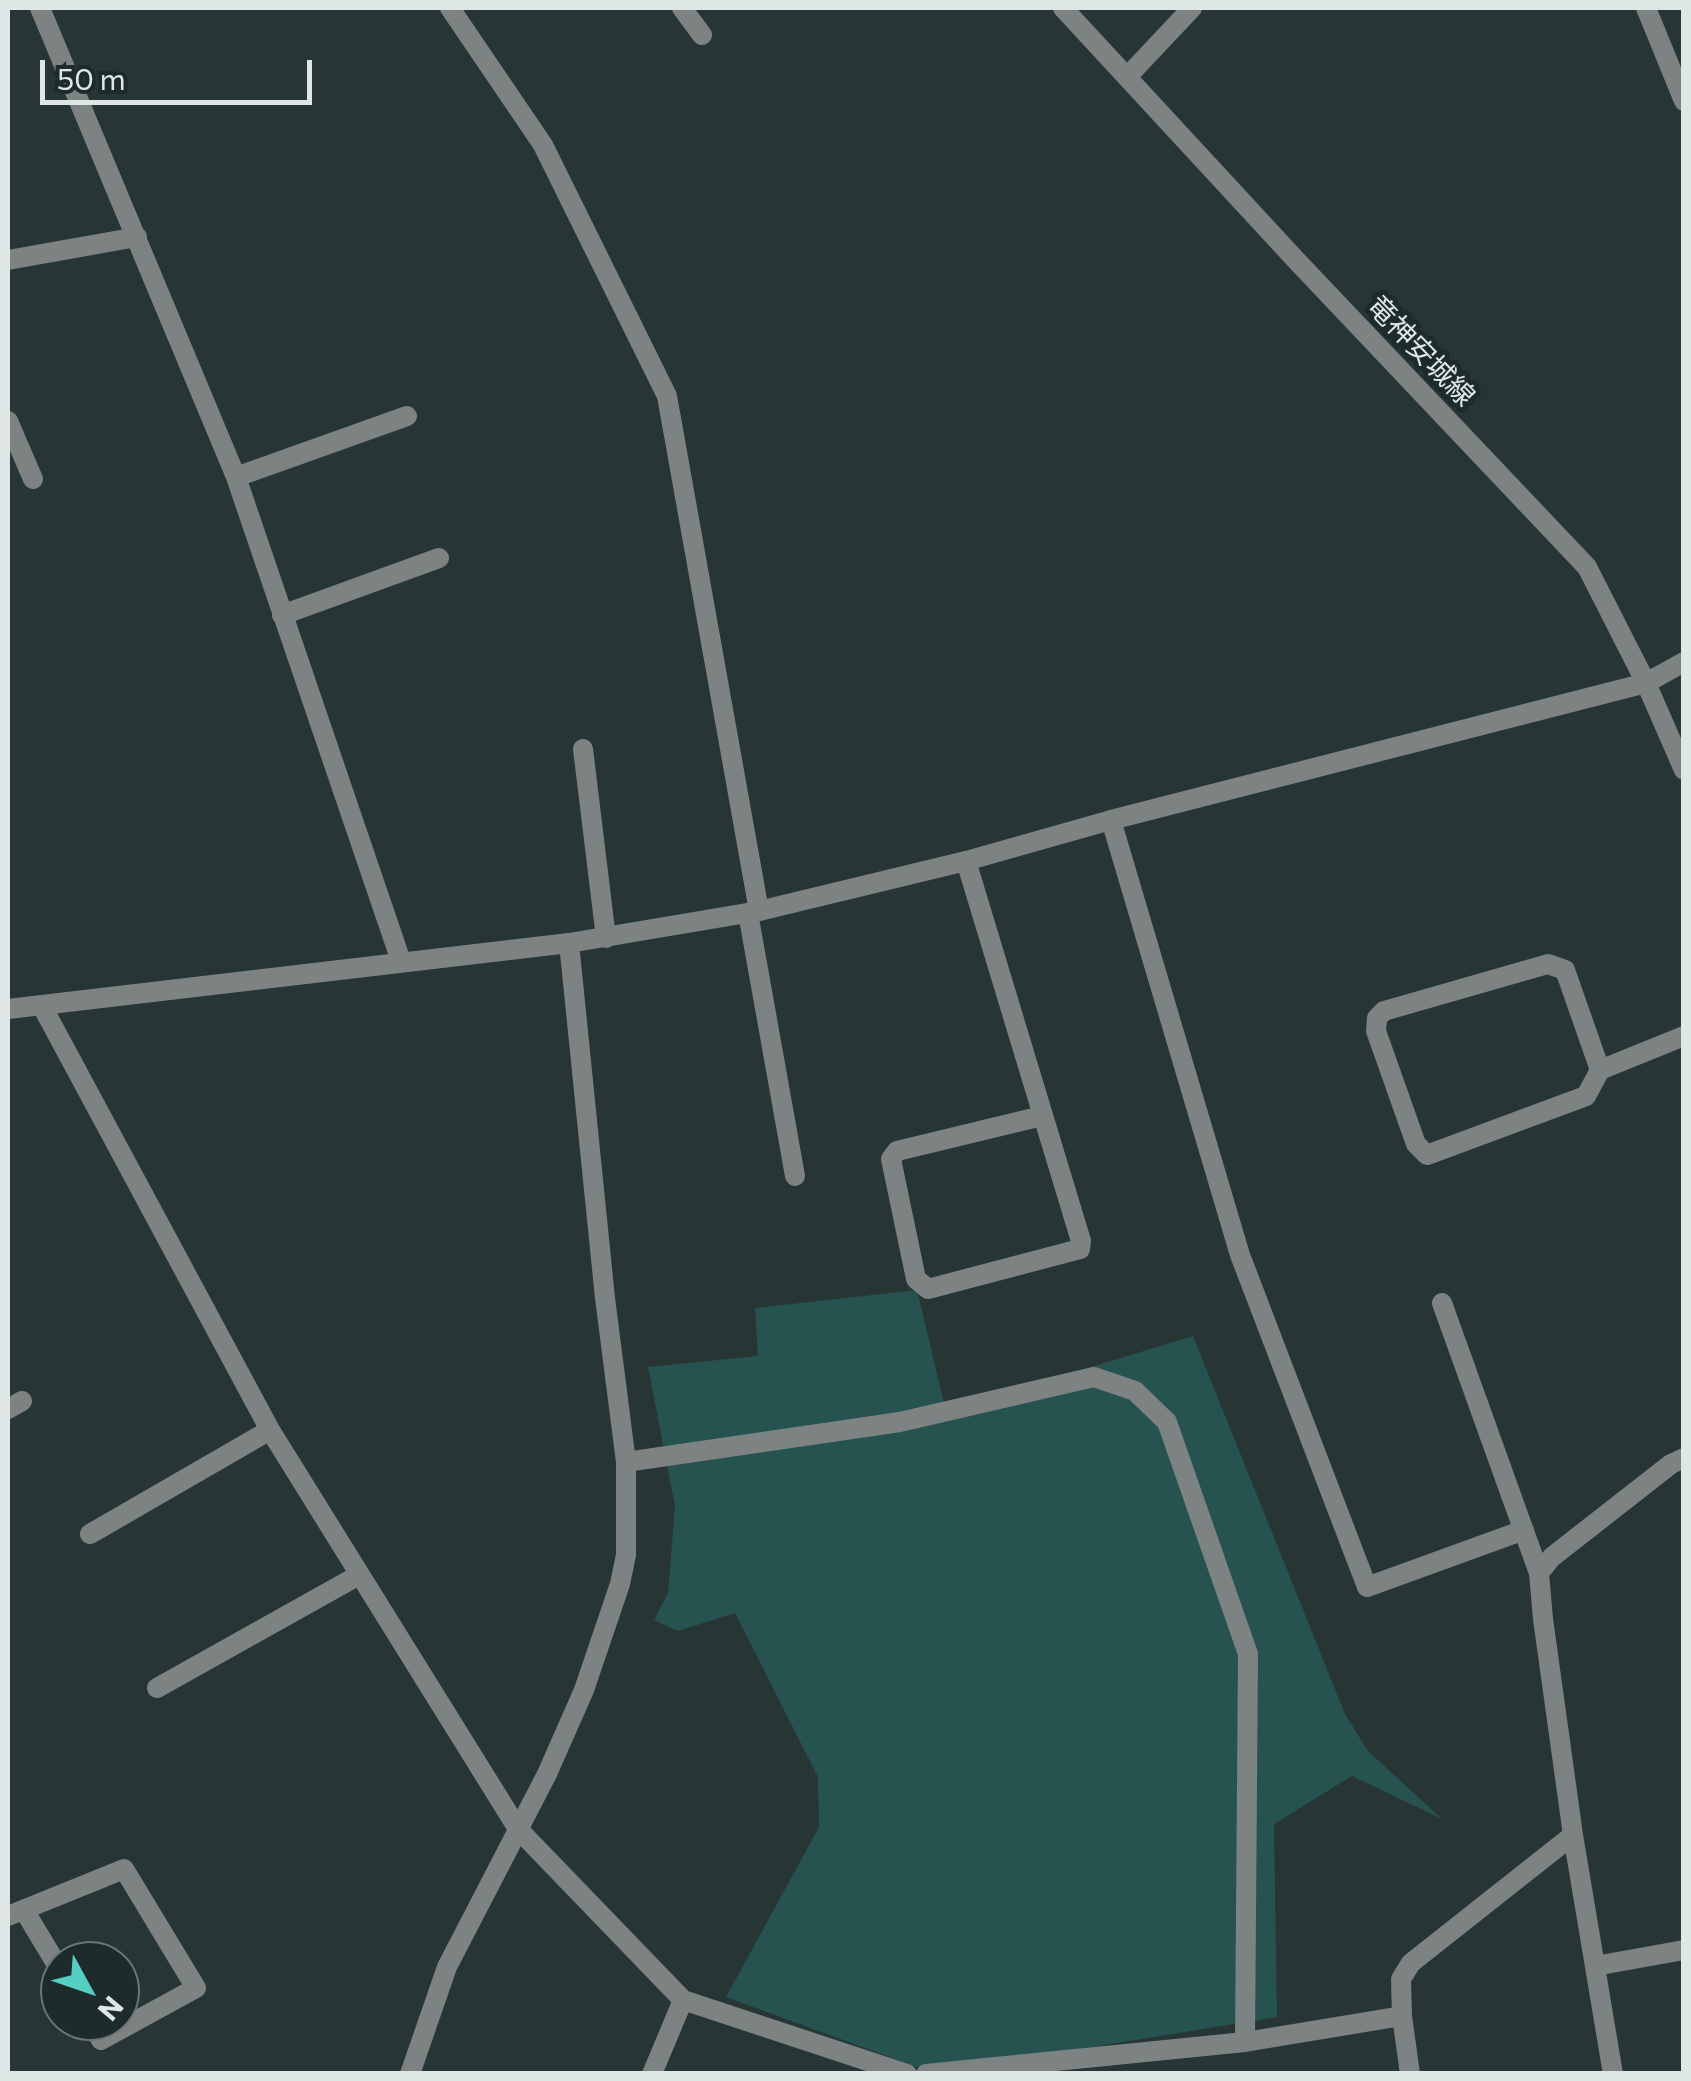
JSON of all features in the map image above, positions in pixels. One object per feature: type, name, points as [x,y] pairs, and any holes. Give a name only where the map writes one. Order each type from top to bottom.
[{"type":"street","points":[[40,8],[236,476],[401,962]]},
{"type":"street","points":[[450,8],[543,145],[667,396],[795,1176]]},
{"type":"street","points":[[682,8],[702,35]]},
{"type":"street","name":"竜神安城線","points":[[1063,8],[1587,567],[1646,683],[1684,770]]},
{"type":"street","points":[[1128,76],[1192,8]]},
{"type":"street","points":[[1646,8],[1684,101]]},
{"type":"street","points":[[8,260],[137,237]]},
{"type":"street","points":[[236,476],[407,416]]},
{"type":"street","points":[[8,421],[34,479]]},
{"type":"street","points":[[282,615],[439,558]]},
{"type":"street","points":[[8,1010],[569,943],[754,912],[1646,683],[1684,662]]},
{"type":"street","points":[[583,749],[606,938]]},
{"type":"street","points":[[1112,820],[1240,1255],[1367,1587],[1524,1530]]},
{"type":"street","points":[[966,860],[1081,1241],[1080,1249],[928,1290],[916,1279],[891,1159],[898,1152],[1042,1116]]},
{"type":"street","points":[[411,2073],[447,1967],[584,1690],[620,1584],[626,1554],[626,1462],[569,943]]},
{"type":"street","points":[[1600,1070],[1565,970],[1548,964],[1384,1011],[1377,1018],[1376,1031],[1416,1144],[1427,1155],[1586,1096],[1600,1070],[1684,1036]]},
{"type":"street","points":[[42,1006],[270,1430],[518,1828],[683,2000],[907,2074]]},
{"type":"street","points":[[1442,1302],[1540,1573],[1542,1619],[1573,1835],[1613,2074]]},
{"type":"street","points":[[626,1462],[900,1422],[1094,1377],[1135,1391],[1167,1422],[1248,1654],[1245,2042]]},
{"type":"street","points":[[90,1534],[270,1430]]},
{"type":"street","points":[[1540,1573],[1552,1558],[1611,1510],[1670,1464],[1684,1458]]},
{"type":"street","points":[[157,1688],[359,1575]]},
{"type":"street","points":[[1410,2074],[1401,1980],[1410,1963],[1573,1835]]},
{"type":"street","points":[[40,1944],[16,1913],[124,1870],[196,1988],[140,2019]]},
{"type":"street","points":[[1595,1966],[1684,1950]]},
{"type":"street","points":[[652,2074],[683,2000]]},
{"type":"street","points":[[926,2074],[1245,2042],[1402,2016]]},
{"type":"shaded area","points":[[917,1290],[946,1411],[1193,1336],[1345,1714],[1368,1751],[1442,1819],[1352,1776],[1274,1824],[1277,2017],[933,2073],[726,1997],[819,1827],[818,1777],[735,1613],[678,1631],[654,1620],[668,1593],[675,1506],[648,1367],[758,1356],[755,1308]]}]
